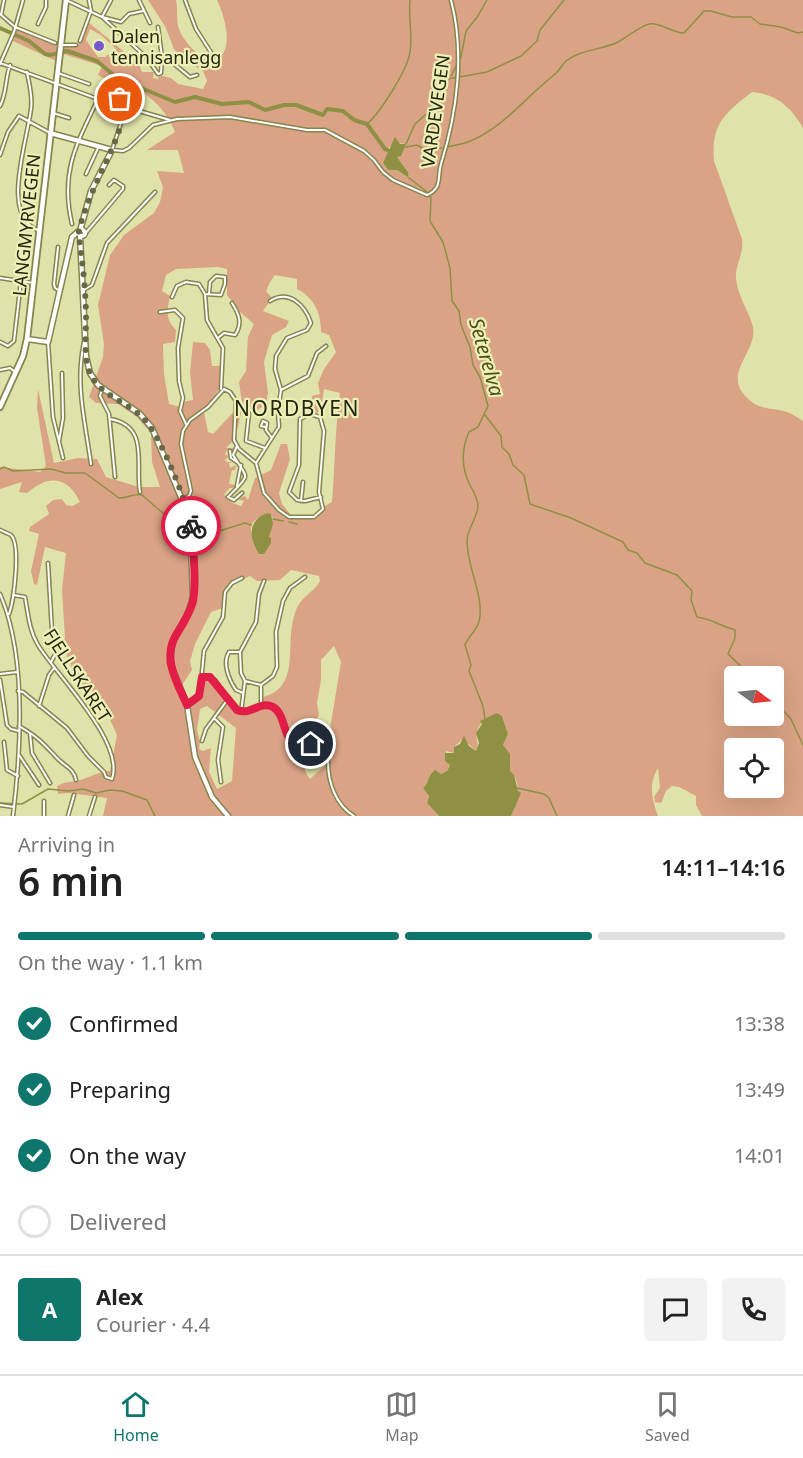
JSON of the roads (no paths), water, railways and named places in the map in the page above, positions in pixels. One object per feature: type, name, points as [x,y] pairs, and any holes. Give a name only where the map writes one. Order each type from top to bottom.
[{"type":"main road","name":"LANGMYRVEGEN","points":[[0,407],[16,372],[27,339],[66,0]]},
{"type":"street","points":[[4,0],[0,14],[15,27],[55,43]]},
{"type":"street","points":[[23,0],[14,34],[0,64],[10,65],[98,99],[170,120]]},
{"type":"street","points":[[38,24],[46,7],[46,0]]},
{"type":"street","points":[[66,0],[102,17],[147,58],[156,74],[161,73],[162,54],[158,27]]},
{"type":"street","points":[[80,41],[91,11],[89,0]]},
{"type":"street","points":[[102,17],[111,0]]},
{"type":"street","points":[[139,0],[150,23]]},
{"type":"street","points":[[185,0],[196,29],[216,64]]},
{"type":"street","name":"VARDEVEGEN","points":[[170,120],[235,118],[325,130],[370,155],[387,176],[428,194],[432,193],[438,187],[440,168],[447,147],[456,79],[457,28],[451,0]]},
{"type":"street","points":[[102,17],[121,22],[129,14],[143,11]]},
{"type":"street","points":[[62,46],[76,45]]},
{"type":"street","points":[[162,54],[190,77],[197,75]]},
{"type":"street","points":[[0,106],[6,95],[5,79],[10,65]]},
{"type":"street","points":[[21,137],[28,121],[32,102],[27,72]]},
{"type":"street","points":[[58,74],[89,84]]},
{"type":"street","points":[[115,104],[124,94]]},
{"type":"street","points":[[72,224],[68,183],[72,156],[98,99]]},
{"type":"street","points":[[126,108],[112,150],[92,191],[82,233],[81,249],[89,371],[102,389],[135,411],[149,424],[183,499],[192,527],[194,597],[188,614],[172,642],[169,656],[172,670],[187,705],[195,758],[212,797],[228,816]]},
{"type":"street","points":[[53,113],[69,118]]},
{"type":"street","points":[[0,155],[8,132],[17,117],[21,116],[50,132],[112,150],[123,151],[129,148],[148,128],[170,120]]},
{"type":"street","points":[[86,174],[99,146]]},
{"type":"street","points":[[63,458],[52,410],[48,342],[72,241],[91,228],[123,189],[123,186],[114,180],[109,185]]},
{"type":"street","points":[[84,290],[92,285],[112,236],[155,192]]},
{"type":"street","points":[[22,225],[40,231]]},
{"type":"street","points":[[58,247],[54,284],[60,291]]},
{"type":"street","points":[[183,499],[189,496],[191,490],[181,436],[186,424],[208,407],[221,389],[224,352],[207,320],[207,294],[210,282],[216,276],[225,277],[225,284],[220,294],[207,294]]},
{"type":"street","points":[[0,278],[34,283]]},
{"type":"street","points":[[0,342],[8,346],[12,344],[21,281]]},
{"type":"street","points":[[172,297],[177,286],[186,282],[199,284],[207,294]]},
{"type":"street","points":[[256,463],[279,427],[278,411],[281,390],[275,369],[276,356],[287,338],[307,330],[311,322],[290,297],[281,295],[270,301]]},
{"type":"street","points":[[218,338],[224,333],[235,335],[237,332],[240,317],[232,303]]},
{"type":"street","points":[[160,312],[175,310],[183,318],[178,348],[183,398],[180,411],[186,424]]},
{"type":"street","points":[[27,339],[48,342]]},
{"type":"street","points":[[86,339],[79,373],[79,390],[92,464]]},
{"type":"street","points":[[281,390],[308,376],[317,353],[326,346]]},
{"type":"street","points":[[0,370],[10,368],[16,372]]},
{"type":"street","points":[[59,441],[63,418],[62,373]]},
{"type":"street","points":[[102,389],[100,396],[107,406],[110,419],[115,477]]},
{"type":"street","points":[[221,389],[230,392],[236,400],[233,436],[237,446],[256,463],[264,493],[288,516],[317,516],[323,509],[321,497],[319,492],[323,423],[318,415],[310,414],[300,419],[299,465],[289,492],[292,498],[301,501],[321,497]]},
{"type":"street","points":[[249,412],[246,441],[265,448]]},
{"type":"street","points":[[110,419],[124,423],[135,436],[140,464],[140,492]]},
{"type":"street","points":[[265,427],[272,438]]},
{"type":"street","points":[[237,446],[233,455],[245,475],[228,497],[235,500],[242,493]]},
{"type":"street","points":[[230,451],[232,460],[240,464]]},
{"type":"street","points":[[237,487],[240,464]]},
{"type":"street","points":[[301,501],[303,482]]},
{"type":"street","points":[[315,498],[315,494],[319,492]]},
{"type":"street","points":[[0,530],[14,538],[15,572],[9,614]]},
{"type":"street","points":[[48,563],[52,631],[58,649],[51,662]]},
{"type":"street","points":[[261,685],[273,676],[277,667],[276,632],[283,601],[290,588],[305,577]]},
{"type":"street","points":[[187,705],[199,696],[204,651],[223,617],[225,592],[232,583],[242,578]]},
{"type":"street","points":[[241,712],[245,681],[241,673],[240,652],[256,622],[264,582]]},
{"type":"street","points":[[0,594],[9,614],[17,672],[19,755],[13,816]]},
{"type":"street","name":"FJELLSKARET","points":[[13,595],[26,598],[28,622],[37,644],[85,707],[112,752],[114,767],[112,779],[106,777],[103,770],[88,756],[67,728],[39,706]]},
{"type":"street","points":[[240,652],[229,652],[226,663],[233,687],[243,693]]},
{"type":"street","points":[[18,691],[23,692],[39,706],[49,675],[54,668]]},
{"type":"street","points":[[0,674],[17,672]]},
{"type":"street","points":[[202,677],[215,680],[234,707],[241,712],[247,712],[261,705],[277,710],[287,735],[296,743],[306,745],[322,736],[327,737],[329,770],[337,798],[342,807],[354,816]]},
{"type":"street","points":[[0,680],[5,698],[7,725],[19,731]]},
{"type":"street","points":[[245,681],[261,685]]},
{"type":"street","points":[[261,685],[261,705]]},
{"type":"street","points":[[202,741],[206,729],[228,699]]},
{"type":"street","points":[[215,719],[223,727],[218,760],[221,782]]},
{"type":"street","points":[[19,726],[45,743],[57,759],[73,771],[76,780]]},
{"type":"street","points":[[30,733],[32,753],[50,783]]},
{"type":"street","points":[[4,742],[7,770],[18,776]]},
{"type":"street","points":[[19,755],[39,785]]},
{"type":"street","points":[[68,816],[74,795]]},
{"type":"street","points":[[89,816],[95,797]]},
{"type":"street","points":[[44,801],[44,816]]},
{"type":"street","points":[[0,805],[14,807]]},
{"type":"waterway","points":[[367,124],[393,90],[408,60],[411,46],[410,0]]},
{"type":"waterway","points":[[451,76],[461,57],[466,31],[487,0]]},
{"type":"waterway","points":[[406,144],[415,124],[432,109],[437,93],[448,79],[487,72],[521,56],[537,41],[540,30],[564,0]]},
{"type":"waterway","points":[[406,147],[417,145],[427,151],[468,142],[480,136],[514,112],[572,57],[618,42],[649,24],[684,33],[704,11],[711,11],[732,17],[751,17],[760,24],[781,27],[798,33],[803,32]]},
{"type":"waterway","points":[[0,28],[29,41],[45,54],[67,51],[97,61],[117,78],[175,102],[195,97],[222,104],[249,102],[265,110],[284,105],[296,105],[323,115],[327,109],[343,111],[354,120],[367,124],[385,149],[389,151]]},
{"type":"waterway","name":"Seterelva","points":[[409,178],[426,191],[431,198],[430,221],[443,242],[450,268],[452,301],[459,311],[473,365],[480,377],[488,406],[478,427],[469,432],[463,458],[465,472],[478,503],[467,541],[480,602],[478,625],[465,645],[471,665],[469,671],[483,706],[485,719]]},
{"type":"waterway","points":[[485,415],[501,436],[502,447],[509,454],[513,465],[524,475],[530,504],[571,518],[623,542],[628,550],[637,553],[645,563],[677,575],[692,591],[691,600],[697,617],[735,630],[735,638],[728,654],[741,666]]},
{"type":"waterway","points":[[0,469],[4,467],[13,471],[51,469],[66,473],[85,473],[119,498],[142,495],[188,535],[216,532],[245,523],[251,525]]},
{"type":"waterway","points":[[273,519],[283,521]]},
{"type":"waterway","points":[[289,522],[297,524]]},
{"type":"waterway","points":[[784,712],[791,719],[803,745]]},
{"type":"waterway","points":[[517,788],[544,794],[549,798],[557,816]]},
{"type":"waterway","points":[[0,803],[22,804],[48,789],[69,791],[83,789],[96,793],[110,790],[122,791],[147,800],[155,816]]},
{"type":"place","name":"Dalen tennisanlegg","points":[[99,46]]},
{"type":"district","name":"NORDBYEN","points":[[297,408]]}]
